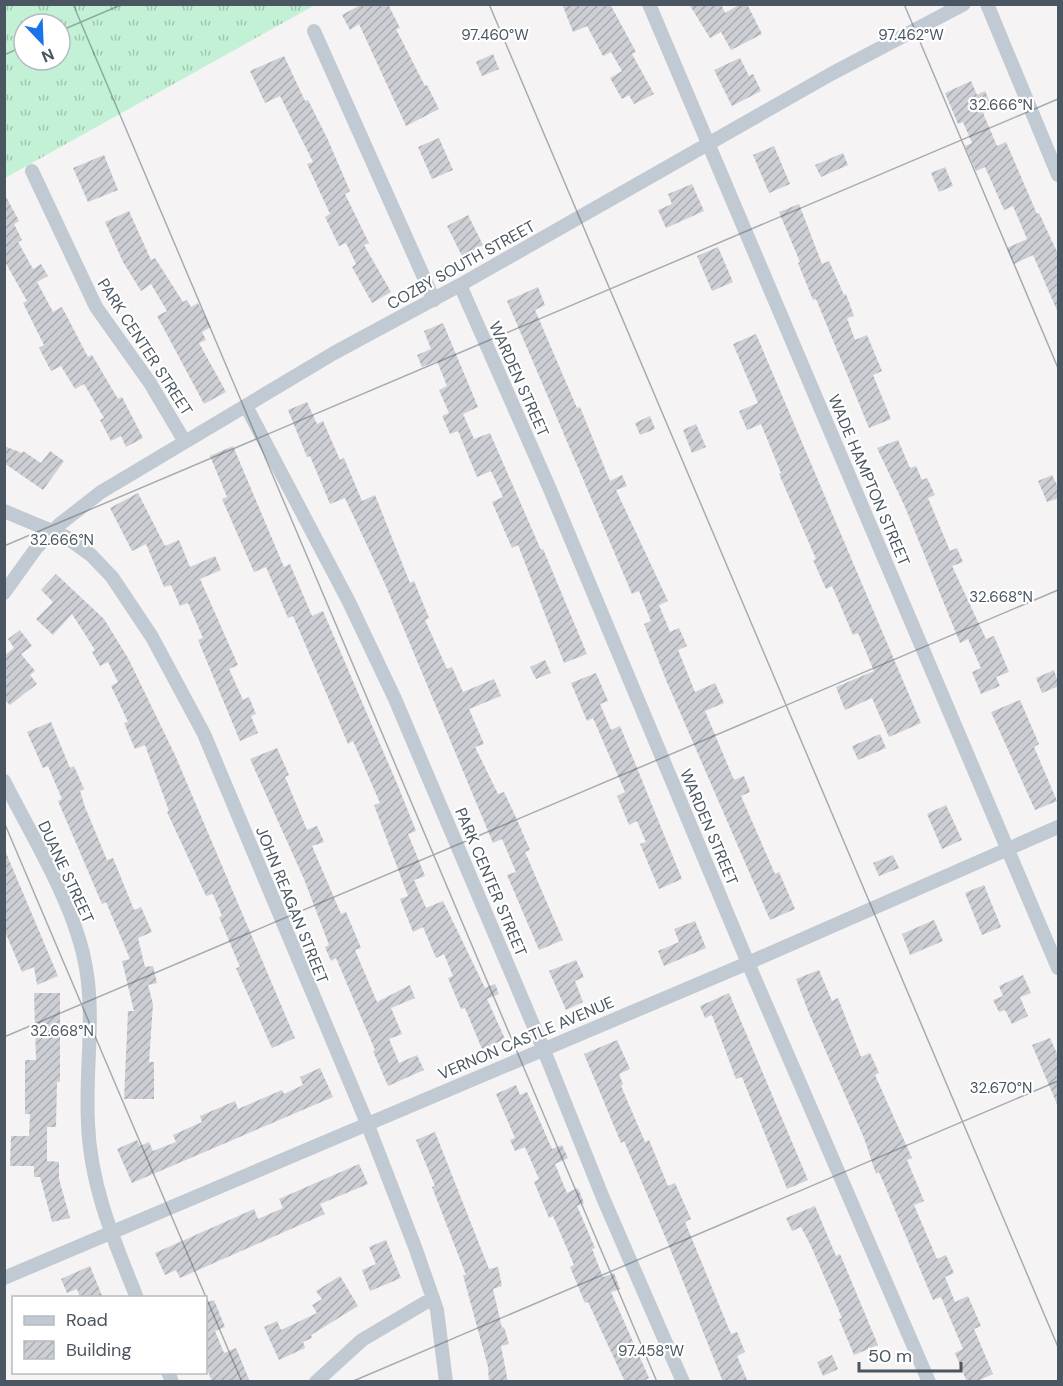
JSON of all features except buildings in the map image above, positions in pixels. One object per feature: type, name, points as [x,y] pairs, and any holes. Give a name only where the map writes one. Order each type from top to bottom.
[{"type":"street","name":"WADE HAMPTON STREET","points":[[649,4],[1059,968]]},
{"type":"street","name":"COZBY SOUTH STREET","points":[[4,593],[22,566],[53,531],[101,492],[334,353],[435,300],[831,74],[964,4]]},
{"type":"street","points":[[987,4],[1059,175]]},
{"type":"street","points":[[314,31],[435,300]]},
{"type":"street","name":"PARK CENTER STREET","points":[[32,171],[96,307],[150,383],[185,442]]},
{"type":"street","name":"WARDEN STREET","points":[[460,285],[549,487],[748,963],[928,1382]]},
{"type":"street","name":"PARK CENTER STREET","points":[[246,405],[349,602],[395,699],[543,1048],[603,1198],[683,1382]]},
{"type":"street","name":"JOHN REAGAN STREET","points":[[4,511],[53,531],[91,555],[112,577],[152,637],[204,734],[367,1123],[433,1298],[444,1350],[446,1382]]},
{"type":"street","name":"DUANE STREET","points":[[4,781],[66,904],[78,937],[86,969],[90,1013],[88,1123],[95,1179],[111,1232],[136,1296]]},
{"type":"street","name":"VERNON CASTLE AVENUE","points":[[4,1278],[748,963],[1059,827]]},
{"type":"street","points":[[316,1382],[346,1351],[433,1298]]},
{"type":"green space","points":[[5,4],[315,5],[5,178]]}]
